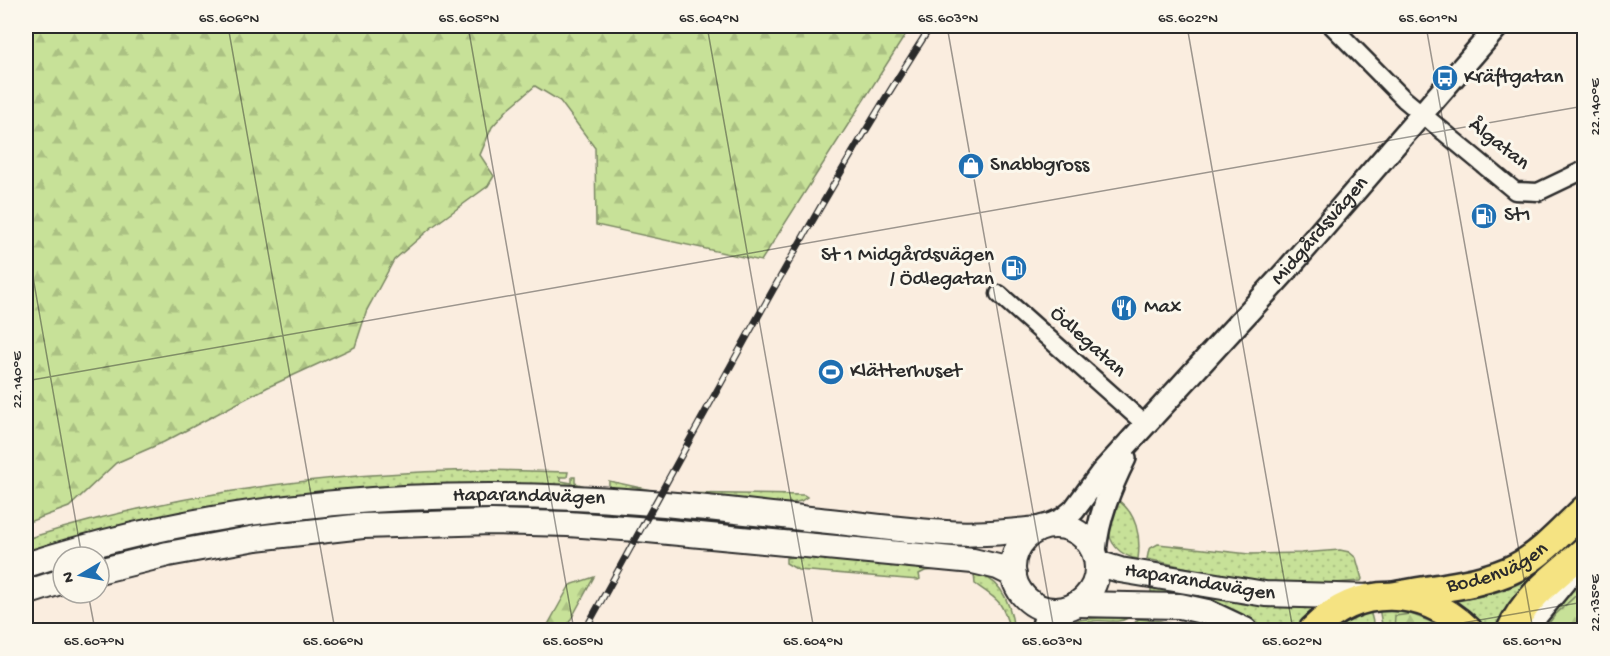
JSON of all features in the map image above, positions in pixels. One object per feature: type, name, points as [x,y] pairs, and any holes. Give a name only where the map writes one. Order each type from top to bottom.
[{"type":"main road","name":"Haparandavägen","points":[[26,565],[65,552],[158,529],[250,514],[354,501],[442,496],[561,497],[642,502],[945,533],[997,533],[1042,528]]},
{"type":"main road","name":"Bodenvägen","points":[[1313,630],[1340,609],[1359,601],[1492,578],[1519,567],[1539,552],[1584,510]]},
{"type":"main road","name":"Haparandavägen","points":[[111,568],[168,554],[268,537],[363,526],[492,522],[568,524],[649,530],[974,561],[998,567],[1014,575]]},
{"type":"main road","points":[[1064,526],[1072,529],[1086,538],[1096,558],[1096,579],[1089,594],[1077,604],[1062,609],[1045,620],[1018,589],[1013,561],[1018,548],[1026,537],[1042,528],[1064,526]]},
{"type":"main road","name":"Bodenvägen","points":[[1511,630],[1532,599],[1584,551]]},
{"type":"main road","name":"Haparandavägen","points":[[1096,558],[1120,570],[1265,594],[1384,596]]},
{"type":"main road","points":[[26,593],[51,585]]},
{"type":"main road","points":[[1384,596],[1417,599],[1442,609],[1468,630]]},
{"type":"main road","name":"Haparandavägen","points":[[1077,604],[1180,606],[1207,612],[1245,630]]},
{"type":"street","points":[[1332,26],[1404,99],[1422,114]]},
{"type":"street","name":"Midgårdsvägen","points":[[1042,528],[1063,519],[1074,510],[1102,472],[1287,270],[1498,26]]},
{"type":"street","name":"Ålgatan","points":[[1422,114],[1515,191],[1538,192],[1584,170]]},
{"type":"street","name":"Ödlegatan","points":[[999,294],[1142,429]]},
{"type":"street","name":"Midgårdsvägen","points":[[1096,558],[1099,521],[1109,491],[1142,429]]},
{"type":"street","points":[[1528,630],[1584,558]]},
{"type":"green space","points":[[26,26],[911,26],[761,261],[596,225],[595,148],[560,101],[535,86],[508,109],[492,127],[480,155],[494,176],[488,186],[432,227],[394,260],[367,310],[355,347],[268,387],[164,442],[116,463],[69,507],[26,523]]},
{"type":"green space","points":[[488,470],[568,472],[567,477],[559,477],[561,481],[572,483],[572,477],[575,477],[575,483],[588,487],[524,486],[92,545],[51,545],[51,551],[26,554],[26,539],[82,523],[196,497],[312,480]]},
{"type":"green space","points":[[609,481],[655,491],[652,496],[604,488],[609,487]]},
{"type":"green space","points":[[670,493],[804,495],[807,497],[801,501],[781,505]]},
{"type":"green space","points":[[1116,499],[1129,511],[1136,526],[1139,542],[1138,559],[1125,555],[1112,542],[1109,522]]},
{"type":"green space","points":[[442,505],[576,507],[642,515],[638,522],[576,515],[111,559],[111,551],[121,548],[261,521]]},
{"type":"green space","points":[[657,516],[961,546],[961,548],[653,523]]},
{"type":"green space","points":[[1584,524],[1584,531],[1547,565],[1513,602],[1496,630],[1478,630],[1445,602],[1491,594],[1527,579]]},
{"type":"green space","points":[[1158,544],[1249,554],[1340,550],[1349,552],[1356,558],[1362,579],[1361,581],[1299,585],[1245,580],[1147,559],[1149,549]]},
{"type":"green space","points":[[786,558],[877,562],[937,570],[919,574],[920,579],[918,580],[798,570],[786,563]]},
{"type":"green space","points":[[1584,570],[1584,588],[1555,615],[1544,630],[1535,630],[1557,599]]},
{"type":"green space","points":[[974,574],[992,581],[1004,594],[1011,612],[1014,630],[1010,630],[999,602],[975,584]]},
{"type":"green space","points":[[594,577],[565,630],[545,630],[570,585]]},
{"type":"green space","points":[[1151,588],[1193,592],[1263,605],[1323,607],[1301,630],[1264,630],[1252,620],[1226,606],[1196,598],[1151,592]]},
{"type":"green space","points":[[1584,588],[1584,630],[1544,630],[1555,615]]},
{"type":"green space","points":[[1379,608],[1410,609],[1450,630],[1383,630]]},
{"type":"green space","points":[[1370,610],[1375,630],[1330,630],[1337,624]]},
{"type":"green space","points":[[1411,614],[1434,623],[1443,630],[1394,630],[1395,616]]},
{"type":"green space","points":[[1128,618],[1116,621],[1094,621],[1076,629],[1067,630],[1078,620]]},
{"type":"green space","points":[[1138,619],[1160,621],[1196,630],[1090,630],[1123,628],[1134,624]]},
{"type":"railway","points":[[585,630],[753,325],[840,174],[931,26]]},
{"type":"place","name":"Kräftgatan","points":[[1445,78]]},
{"type":"place","name":"Snabbgross","points":[[971,166]]},
{"type":"place","name":"St1","points":[[1484,216]]},
{"type":"place","name":"St 1 Midgårdsvägen / Ödlegatan","points":[[1014,268]]},
{"type":"place","name":"Max","points":[[1124,308]]},
{"type":"place","name":"Klätterhuset","points":[[831,372]]}]
